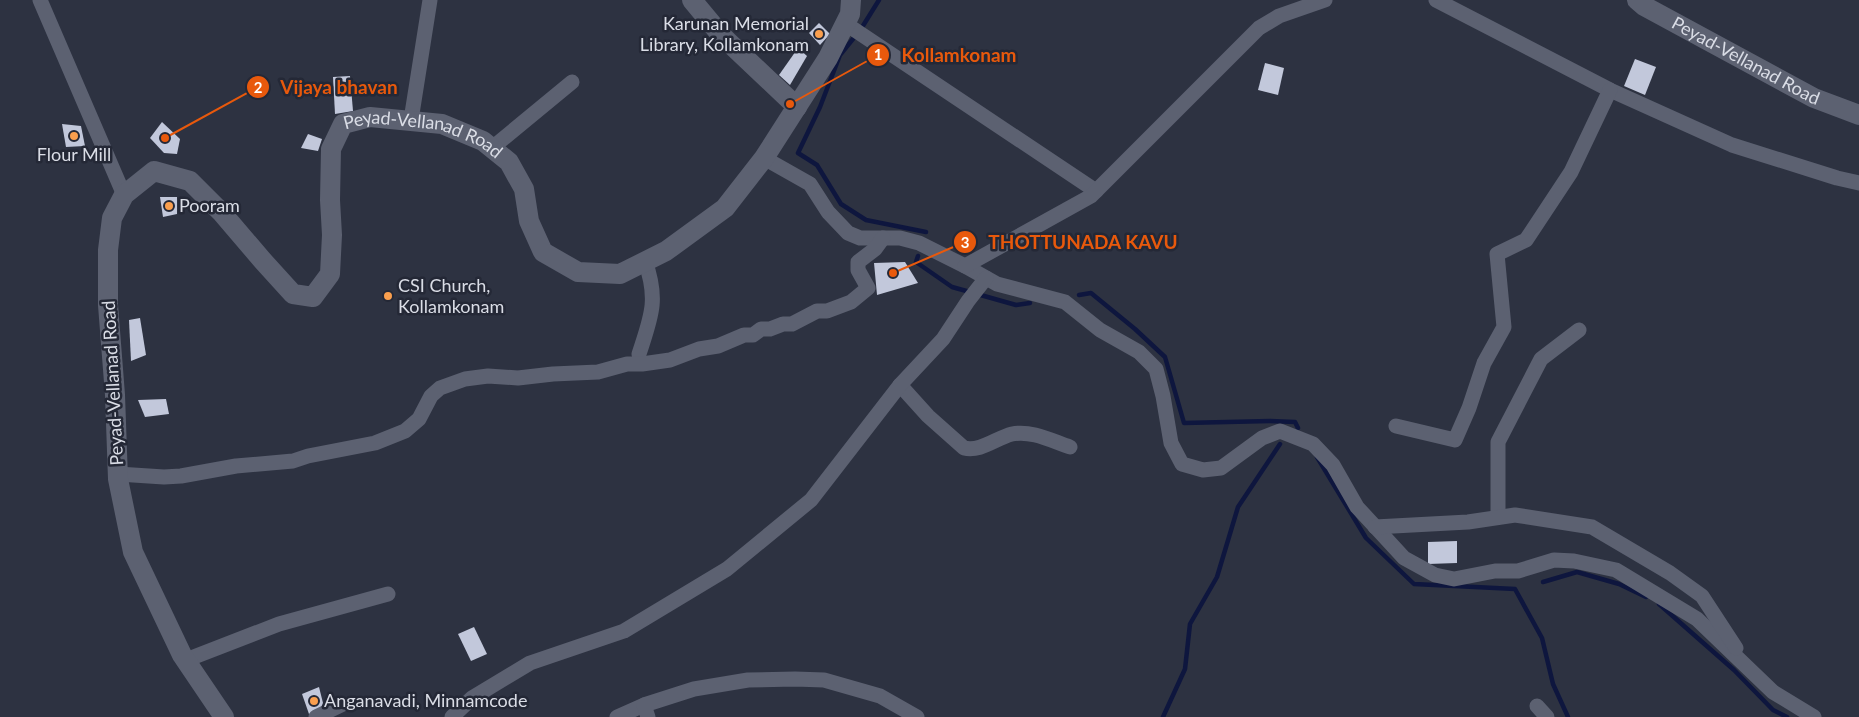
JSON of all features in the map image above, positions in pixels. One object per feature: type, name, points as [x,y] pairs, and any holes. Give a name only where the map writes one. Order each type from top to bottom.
[{"type":"main road","points":[[692,0],[721,35],[797,107]]},
{"type":"main road","name":"Peyad-Vellanad Road","points":[[224,717],[186,660],[133,552],[118,474],[115,396],[108,305],[108,250],[112,218],[124,195],[154,171],[190,181],[222,213],[262,261],[293,294],[312,297],[330,274],[332,235],[330,200],[331,149],[343,124],[370,117],[442,124],[483,141],[509,162],[524,189],[529,221],[543,252],[578,272],[620,274],[666,251],[725,208],[764,158],[848,25],[851,0]]},
{"type":"main road","name":"Peyad-Vellanad Road","points":[[1637,0],[1644,6],[1814,98],[1859,115]]},
{"type":"street","points":[[40,0],[124,195]]},
{"type":"street","points":[[411,120],[430,0]]},
{"type":"street","points":[[965,266],[1091,196],[1259,28],[1279,16],[1325,0]]},
{"type":"street","points":[[1436,0],[1610,90],[1732,145],[1837,178],[1859,183]]},
{"type":"street","points":[[848,25],[1096,191]]},
{"type":"street","points":[[492,148],[572,82]]},
{"type":"street","points":[[1396,426],[1455,440],[1469,408],[1484,363],[1504,327],[1497,254],[1526,240],[1571,172],[1610,90]]},
{"type":"street","points":[[764,158],[810,184],[828,212],[848,233],[860,238],[900,238],[919,243],[965,266],[983,282],[1065,302],[1100,330],[1139,352],[1156,369],[1164,396],[1171,443],[1182,464],[1203,470],[1222,468],[1262,438],[1280,432],[1313,444],[1333,465],[1357,507],[1375,527],[1404,558],[1435,575],[1454,578],[1495,571],[1518,571],[1554,560],[1574,561],[1616,570],[1697,618],[1773,692],[1814,717]]},
{"type":"street","points":[[118,474],[164,477],[181,476],[236,466],[293,461],[308,456],[365,445],[405,431],[419,419],[431,396],[440,388],[465,379],[488,376],[518,378],[598,372],[627,364],[670,360],[698,349],[718,346],[744,335],[753,335],[762,329],[792,324],[817,311],[827,311],[851,302],[868,288],[858,270],[858,262],[875,249],[883,238]]},
{"type":"street","points":[[639,354],[650,320],[653,294],[652,281],[645,261]]},
{"type":"street","points":[[452,717],[472,698],[530,663],[624,631],[726,569],[811,500],[900,385],[943,339],[983,282]]},
{"type":"street","points":[[1498,517],[1498,442],[1541,359],[1579,330]]},
{"type":"street","points":[[900,385],[928,416],[964,448],[972,450],[1012,434],[1030,434],[1070,447]]},
{"type":"street","points":[[1375,527],[1468,522],[1515,515],[1592,527],[1670,573],[1702,596],[1753,674]]},
{"type":"street","points":[[186,660],[279,624],[388,594]]},
{"type":"street","points":[[617,717],[646,711],[694,689],[748,680],[795,679],[824,680],[880,696],[917,717]]},
{"type":"street","points":[[316,717],[343,704]]},
{"type":"building","name":"Karunan Memorial Library, Kollamkonam","points":[[819,23],[830,34],[820,45],[809,33]]},
{"type":"building","points":[[798,48],[807,56],[790,85],[779,75]]},
{"type":"building","points":[[1635,59],[1656,67],[1645,95],[1624,86]]},
{"type":"building","points":[[1265,63],[1284,68],[1278,95],[1258,90]]},
{"type":"building","points":[[350,76],[353,111],[335,114],[333,77]]},
{"type":"building","points":[[162,122],[180,139],[177,154],[164,153],[150,138]]},
{"type":"building","name":"Flour Mill","points":[[62,124],[81,126],[85,146],[66,147]]},
{"type":"building","points":[[308,134],[322,139],[318,151],[301,148]]},
{"type":"building","name":"Pooram","points":[[160,197],[177,197],[177,214],[163,217]]},
{"type":"building","points":[[905,262],[918,283],[877,295],[874,263]]},
{"type":"building","points":[[140,318],[146,355],[131,361],[129,320]]},
{"type":"building","points":[[166,399],[169,414],[145,417],[138,400]]},
{"type":"building","points":[[1457,541],[1457,563],[1428,564],[1428,542]]},
{"type":"building","points":[[474,627],[487,654],[471,661],[458,634]]},
{"type":"building","name":"Anganavadi, Minnamcode","points":[[319,687],[324,707],[309,714],[302,694]]},
{"type":"waterway","points":[[879,0],[861,29],[840,55],[820,107],[798,153],[817,165],[841,204],[866,220],[926,232]]},
{"type":"waterway","points":[[918,256],[916,262],[952,287],[970,292]]},
{"type":"waterway","points":[[1079,295],[1091,293],[1135,329],[1165,357],[1184,423],[1295,422],[1298,428]]},
{"type":"waterway","points":[[977,294],[1016,305],[1030,303]]},
{"type":"waterway","points":[[1163,717],[1185,669],[1190,624],[1217,577],[1238,507],[1280,444]]},
{"type":"waterway","points":[[1317,457],[1366,538],[1414,584],[1515,589],[1542,638],[1553,684],[1568,717]]},
{"type":"waterway","points":[[1543,582],[1577,572],[1619,584],[1646,597]]},
{"type":"waterway","points":[[1659,604],[1734,670],[1773,710],[1787,717]]},
{"type":"place","name":"Karunan Memorial Library, Kollamkonam","points":[[819,34]]},
{"type":"place","name":"Kollamkonam","points":[[790,104]]},
{"type":"place","name":"Flour Mill","points":[[74,136]]},
{"type":"place","name":"Vijaya bhavan","points":[[165,138]]},
{"type":"place","name":"Pooram","points":[[169,206]]},
{"type":"place","name":"THOTTUNADA KAVU","points":[[893,273]]},
{"type":"place","name":"CSI Church, Kollamkonam","points":[[388,296]]},
{"type":"place","name":"Anganavadi, Minnamcode","points":[[314,701]]}]
